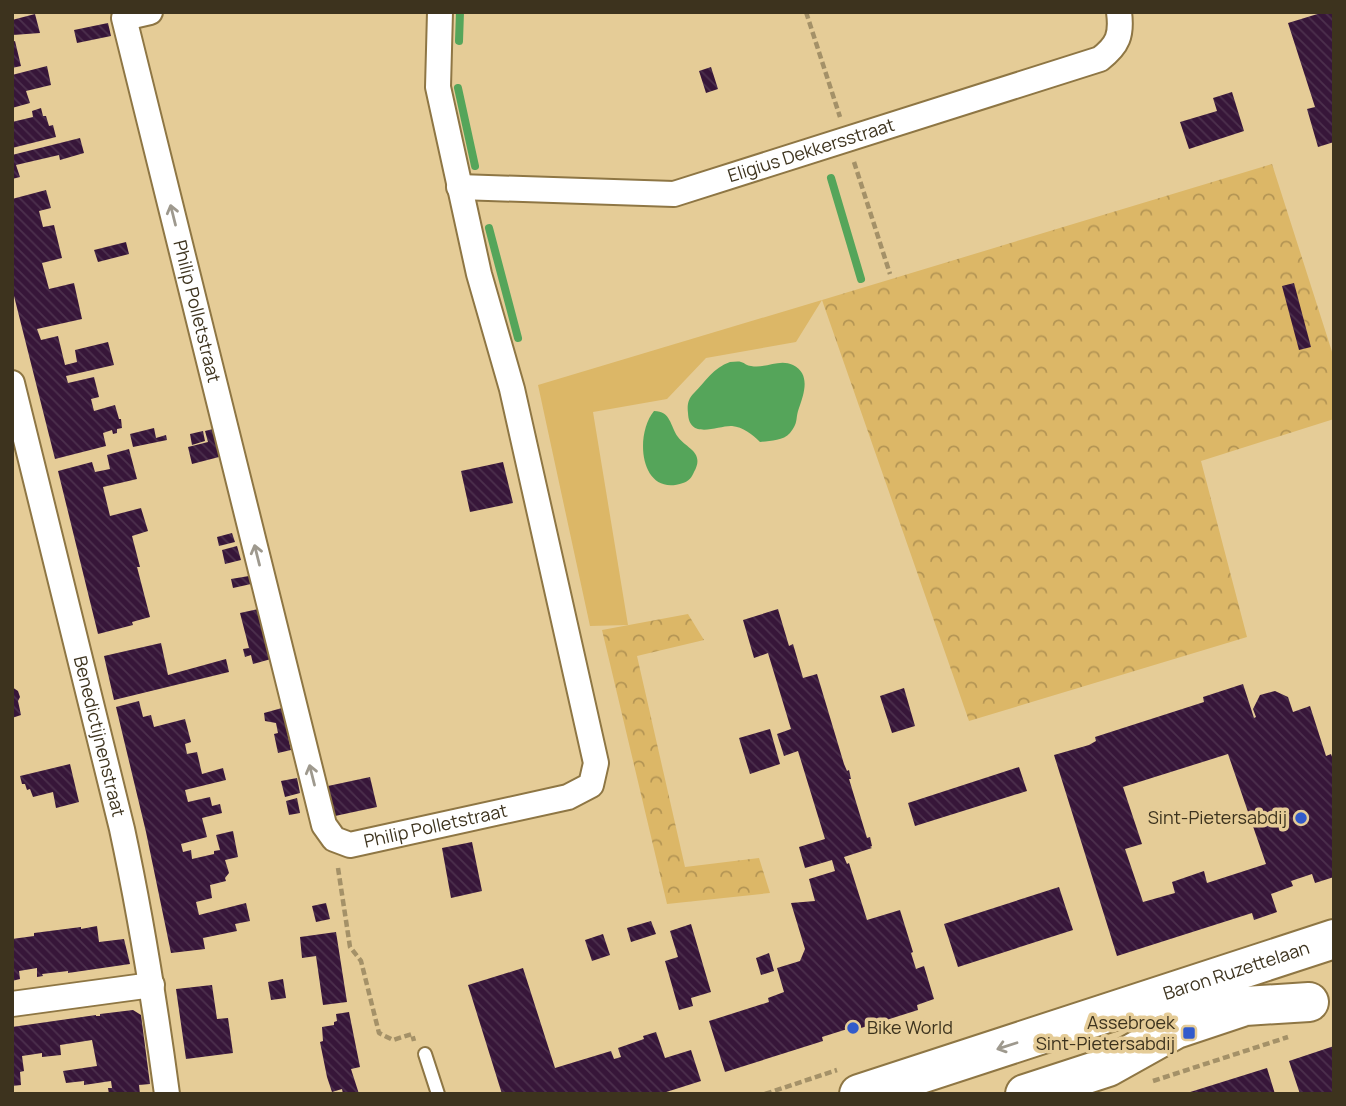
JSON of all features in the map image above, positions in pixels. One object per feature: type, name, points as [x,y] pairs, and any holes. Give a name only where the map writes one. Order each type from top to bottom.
[{"type":"main road","name":"Baron Ruzettelaan","points":[[859,1094],[1334,939]]},
{"type":"main road","name":"Baron Ruzettelaan","points":[[1025,1094],[1108,1067],[1176,1029],[1245,1006],[1313,1011]]},
{"type":"street","name":"Philip Polletstraat","points":[[150,12],[124,18],[324,825],[334,839],[350,845],[568,797],[591,785],[596,764],[512,389],[479,274],[438,87],[440,12]]},
{"type":"street","name":"Eligius Dekkersstraat","points":[[459,187],[674,194],[1100,59],[1113,49],[1117,40],[1121,30],[1119,12]]},
{"type":"street","name":"Benedictijnenstraat","points":[[12,383],[122,830],[152,985],[167,1094]]},
{"type":"street","points":[[12,1003],[152,985]]},
{"type":"lane","points":[[425,1054],[438,1094]]},
{"type":"path","points":[[334,839],[350,947],[361,961],[379,1033],[393,1040],[412,1034],[417,1050],[425,1054]]},
{"type":"path","points":[[1148,1082],[1313,1011]]},
{"type":"green space","points":[[1272,164],[1334,358],[1334,419],[1201,461],[1247,637],[969,721],[822,300]]},
{"type":"green space","points":[[822,300],[796,342],[706,358],[667,399],[593,412],[628,625],[590,626],[538,385]]},
{"type":"green space","points":[[688,614],[704,640],[637,656],[685,867],[759,858],[770,893],[667,904],[602,630]]},
{"type":"shaded area","points":[[730,362],[757,367],[788,363],[799,369],[804,379],[804,391],[796,423],[787,436],[760,442],[747,431],[736,427],[706,430],[693,427],[688,413],[690,398],[714,371]]},
{"type":"shaded area","points":[[654,411],[667,416],[678,437],[696,455],[697,465],[685,482],[669,485],[658,481],[645,462],[644,434]]},
{"type":"building","points":[[1324,12],[1334,12],[1334,142],[1318,147],[1307,109],[1315,107],[1288,23]]},
{"type":"building","points":[[35,14],[40,33],[13,35],[12,20]]},
{"type":"building","points":[[108,23],[111,36],[77,43],[74,30]]},
{"type":"building","points":[[15,41],[21,66],[12,68],[12,42]]},
{"type":"building","points":[[47,66],[51,85],[26,91],[30,103],[12,108],[12,75]]},
{"type":"building","points":[[711,67],[718,89],[706,93],[699,71]]},
{"type":"building","points":[[1232,92],[1244,131],[1189,149],[1180,122],[1217,111],[1213,98]]},
{"type":"building","points":[[41,108],[49,126],[53,125],[56,137],[12,148],[12,122],[33,117],[32,111]]},
{"type":"building","points":[[80,138],[84,153],[60,160],[59,155],[16,165],[20,177],[12,179],[12,155]]},
{"type":"building","points":[[46,190],[51,208],[39,211],[43,227],[54,225],[62,258],[42,263],[49,289],[74,283],[82,319],[37,329],[41,340],[58,336],[65,365],[77,362],[75,350],[108,342],[114,365],[66,376],[68,383],[94,377],[99,397],[91,399],[94,411],[115,405],[122,428],[117,429],[117,433],[113,434],[112,430],[103,433],[106,446],[55,459],[12,288],[12,199]]},
{"type":"building","points":[[126,242],[129,254],[98,262],[94,250]]},
{"type":"building","points":[[1294,283],[1311,347],[1299,350],[1282,286]]},
{"type":"building","points":[[154,428],[156,438],[166,435],[167,440],[133,447],[130,434]]},
{"type":"building","points":[[213,429],[219,457],[192,464],[188,447],[208,442],[205,431]]},
{"type":"building","points":[[203,431],[205,441],[192,445],[190,434]]},
{"type":"building","points":[[129,449],[137,479],[103,487],[110,516],[141,508],[148,531],[132,536],[150,617],[132,622],[133,625],[98,634],[58,471],[92,462],[95,472],[110,469],[107,455]]},
{"type":"building","points":[[503,462],[513,503],[470,512],[461,471]]},
{"type":"building","points":[[232,533],[235,542],[219,546],[217,537]]},
{"type":"building","points":[[237,546],[241,560],[225,564],[222,550]]},
{"type":"building","points":[[249,576],[251,584],[233,588],[231,579]]},
{"type":"building","points":[[258,609],[271,659],[253,664],[251,655],[245,657],[243,649],[249,648],[240,613]]},
{"type":"building","points":[[778,609],[789,646],[793,644],[803,678],[817,674],[844,764],[847,771],[849,770],[849,779],[867,838],[870,837],[872,848],[844,857],[847,864],[849,863],[867,920],[900,910],[916,969],[924,966],[934,999],[917,1005],[918,1010],[822,1037],[823,1041],[725,1072],[709,1021],[769,1002],[768,998],[784,992],[777,968],[800,961],[805,949],[791,903],[815,901],[809,879],[835,871],[832,860],[805,868],[799,847],[825,839],[798,751],[784,756],[777,734],[791,729],[768,653],[754,658],[743,620]]},
{"type":"building","points":[[161,643],[168,675],[226,659],[229,672],[114,700],[104,656]]},
{"type":"building","points":[[1243,684],[1254,718],[1253,709],[1260,695],[1275,691],[1288,697],[1293,712],[1310,706],[1326,756],[1331,754],[1334,762],[1334,877],[1315,883],[1312,874],[1291,881],[1293,886],[1271,894],[1277,912],[1254,920],[1252,913],[1117,956],[1054,755],[1089,745],[1096,741],[1095,737],[1204,702],[1203,697]],"holes":[[[1228,754],[1266,864],[1207,883],[1204,871],[1172,882],[1175,893],[1143,902],[1125,849],[1142,844],[1123,787]]]},
{"type":"building","points":[[12,687],[18,691],[20,697],[18,701],[21,715],[12,718]]},
{"type":"building","points":[[904,688],[915,726],[892,733],[880,696]]},
{"type":"building","points":[[139,701],[143,717],[151,715],[154,727],[185,719],[191,742],[185,744],[187,754],[197,752],[202,774],[223,768],[226,780],[185,790],[188,802],[210,797],[212,806],[220,804],[222,813],[202,818],[207,837],[181,844],[183,852],[191,850],[192,859],[214,854],[214,851],[220,850],[216,835],[233,831],[238,857],[225,860],[229,873],[226,881],[210,885],[212,898],[196,902],[199,915],[246,903],[250,921],[235,924],[237,931],[203,938],[205,949],[171,953],[116,707]]},
{"type":"building","points":[[282,708],[291,750],[278,753],[274,734],[278,733],[276,723],[265,721],[264,713]]},
{"type":"building","points":[[770,729],[780,764],[750,774],[739,738]]},
{"type":"building","points":[[70,764],[79,802],[56,808],[53,792],[33,797],[30,789],[27,790],[25,784],[22,784],[20,776]]},
{"type":"building","points":[[1019,767],[1027,791],[915,826],[908,803]]},
{"type":"building","points":[[370,777],[377,807],[335,816],[328,786]]},
{"type":"building","points":[[297,778],[300,793],[285,797],[281,781]]},
{"type":"building","points":[[297,798],[300,813],[289,815],[286,801]]},
{"type":"building","points":[[472,842],[482,891],[451,898],[442,848]]},
{"type":"building","points":[[1059,887],[1073,930],[958,967],[944,924]]},
{"type":"building","points":[[326,903],[330,919],[316,922],[312,906]]},
{"type":"building","points":[[651,921],[656,934],[631,942],[627,928]]},
{"type":"building","points":[[691,924],[711,992],[691,998],[693,1006],[679,1010],[665,961],[678,957],[670,931]]},
{"type":"building","points":[[97,926],[99,942],[124,939],[130,964],[42,974],[43,976],[37,977],[37,968],[19,971],[20,979],[12,981],[12,939],[34,936],[34,933]]},
{"type":"building","points":[[336,932],[347,1002],[323,1005],[316,956],[302,958],[300,937]]},
{"type":"building","points":[[603,934],[610,955],[592,961],[585,940]]},
{"type":"building","points":[[769,953],[774,971],[761,975],[756,958]]},
{"type":"building","points":[[523,968],[555,1068],[611,1051],[614,1059],[621,1057],[618,1048],[656,1032],[665,1058],[691,1050],[701,1081],[660,1094],[502,1094],[468,985]]},
{"type":"building","points":[[283,979],[286,998],[271,1000],[268,982]]},
{"type":"building","points":[[212,985],[217,1019],[228,1018],[233,1053],[186,1059],[176,989]]},
{"type":"building","points":[[133,1010],[141,1015],[150,1084],[139,1085],[140,1094],[109,1094],[111,1081],[84,1085],[84,1081],[66,1083],[63,1071],[97,1066],[92,1040],[60,1045],[61,1055],[42,1057],[42,1053],[22,1056],[24,1071],[20,1072],[21,1085],[12,1086],[12,1027]]},
{"type":"building","points":[[349,1012],[360,1067],[351,1069],[359,1094],[343,1094],[342,1089],[332,1092],[320,1042],[323,1041],[322,1027],[334,1025],[337,1021],[336,1014]]},
{"type":"building","points":[[1334,1046],[1334,1094],[1300,1094],[1289,1061]]},
{"type":"building","points":[[1267,1068],[1275,1094],[1187,1094],[1187,1093]]},
{"type":"waterway","points":[[459,41],[460,12]]},
{"type":"waterway","points":[[458,88],[475,166]]},
{"type":"waterway","points":[[831,178],[861,279]]},
{"type":"waterway","points":[[489,228],[518,338]]},
{"type":"place","name":"Sint-Pietersabdij","points":[[1301,818]]},
{"type":"place","name":"Bike World","points":[[853,1028]]},
{"type":"place","name":"Assebroek Sint-Pietersabdij","points":[[1189,1033]]}]
